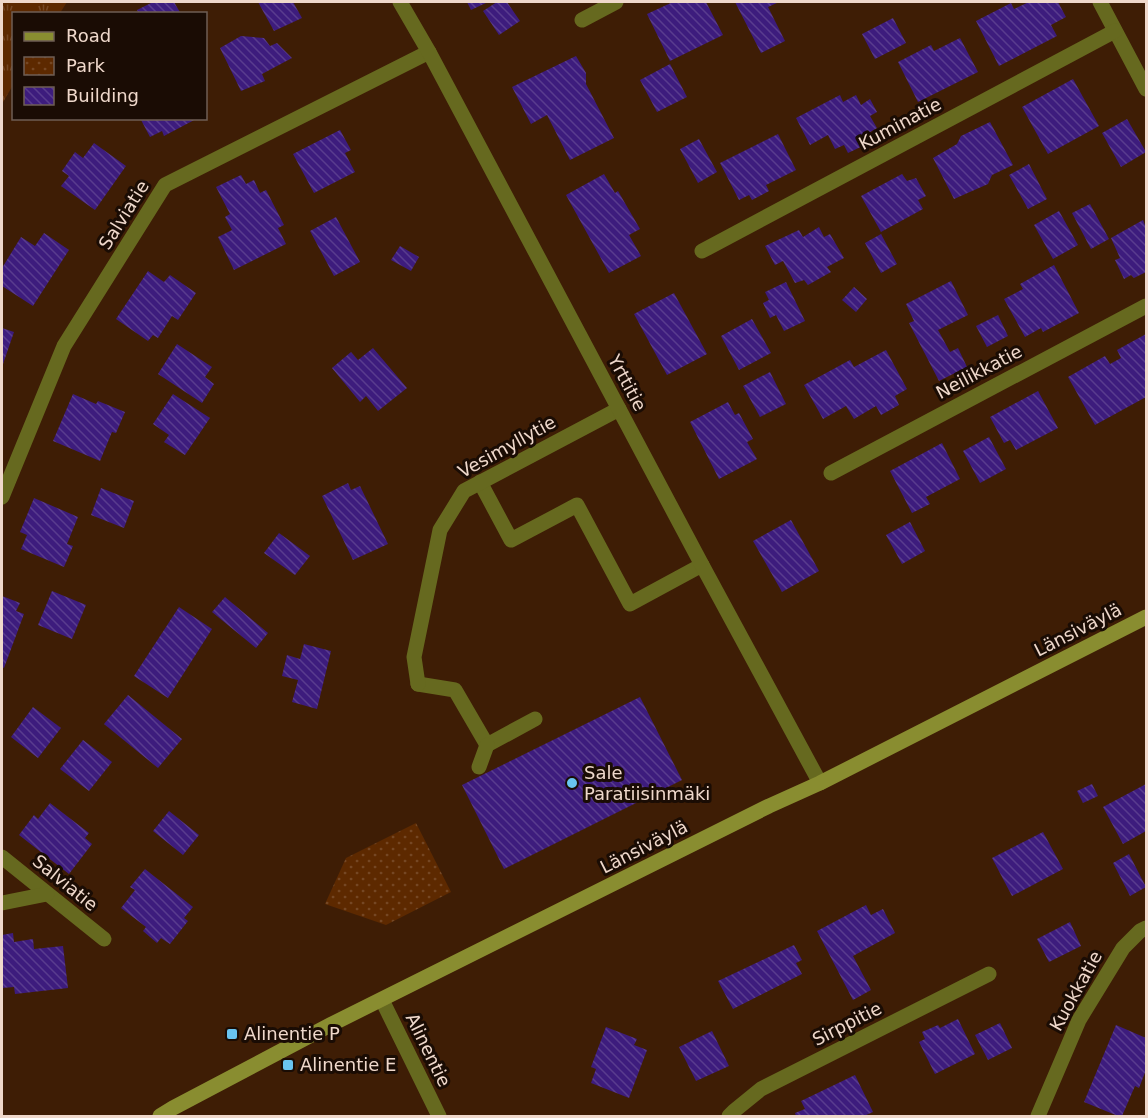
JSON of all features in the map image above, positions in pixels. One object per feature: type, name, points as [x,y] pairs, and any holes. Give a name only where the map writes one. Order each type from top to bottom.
[{"type":"main road","name":"Länsiväylä","points":[[160,1116],[332,1024],[819,783],[1146,616]]},
{"type":"street","name":"Yrttitie","points":[[400,2],[429,52],[819,783]]},
{"type":"street","points":[[582,20],[616,2]]},
{"type":"street","points":[[1100,2],[1146,89]]},
{"type":"street","name":"Kuminatie","points":[[702,251],[1116,31]]},
{"type":"street","name":"Salviatie","points":[[2,497],[64,346],[165,185],[429,52]]},
{"type":"street","name":"Neilikkatie","points":[[831,473],[1146,306]]},
{"type":"street","name":"Vesimyllytie","points":[[487,745],[455,690],[418,684],[414,657],[440,530],[464,490],[619,409]]},
{"type":"street","points":[[480,482],[511,540],[577,505],[630,604],[702,566]]},
{"type":"street","points":[[479,767],[487,745],[535,719]]},
{"type":"street","name":"Salviatie","points":[[2,857],[104,939]]},
{"type":"street","points":[[2,903],[47,894]]},
{"type":"street","name":"Kuokkatie","points":[[1038,1116],[1079,1020],[1123,948],[1146,928]]},
{"type":"street","name":"Sirppitie","points":[[729,1116],[761,1089],[990,974]]},
{"type":"street","name":"Alinentie","points":[[382,1000],[440,1116]]},
{"type":"green space","points":[[2,2],[67,2],[61,12],[12,12],[12,87],[2,104]]},
{"type":"green space","points":[[416,823],[451,892],[386,925],[325,904],[346,858]]},
{"type":"building","points":[[153,2],[174,2],[180,12],[138,12],[137,10]]},
{"type":"building","points":[[258,2],[293,2],[302,18],[274,31]]},
{"type":"building","points":[[467,2],[488,2],[471,10]]},
{"type":"building","points":[[497,2],[507,2],[520,21],[499,35],[483,11]]},
{"type":"building","points":[[673,2],[706,2],[723,35],[670,61],[647,14]]},
{"type":"building","points":[[735,2],[779,2],[768,7],[785,41],[761,53]]},
{"type":"building","points":[[1029,2],[1058,2],[1066,17],[1051,25],[1057,36],[999,66],[976,21],[1011,3],[1014,9]]},
{"type":"building","points":[[893,18],[906,43],[875,59],[862,34]]},
{"type":"building","points":[[241,36],[264,38],[270,46],[277,43],[292,58],[262,74],[265,81],[241,91],[220,48]]},
{"type":"building","points":[[960,38],[978,72],[918,102],[898,62],[931,45],[934,51]]},
{"type":"building","points":[[576,56],[586,73],[586,84],[614,138],[570,160],[547,115],[531,124],[512,87]]},
{"type":"building","points":[[670,64],[687,97],[657,112],[640,80]]},
{"type":"building","points":[[1073,79],[1099,126],[1048,154],[1022,107]]},
{"type":"building","points":[[840,95],[843,102],[856,95],[861,105],[870,99],[877,112],[870,116],[877,128],[865,135],[869,143],[848,153],[844,145],[835,149],[828,135],[810,145],[796,118]]},
{"type":"building","points":[[1127,119],[1146,152],[1121,167],[1102,133]]},
{"type":"building","points":[[141,120],[194,120],[164,136],[162,131],[150,137]]},
{"type":"building","points":[[990,122],[1013,165],[992,175],[988,184],[954,199],[933,158],[957,144],[961,136]]},
{"type":"building","points":[[340,130],[351,150],[345,153],[355,172],[314,193],[293,154]]},
{"type":"building","points":[[778,134],[796,170],[766,185],[769,191],[752,200],[749,195],[739,200],[720,163]]},
{"type":"building","points":[[699,139],[717,172],[698,183],[680,149]]},
{"type":"building","points":[[94,143],[126,166],[95,210],[61,186],[69,176],[62,171],[75,152],[83,158]]},
{"type":"building","points":[[1029,164],[1047,199],[1028,209],[1009,175]]},
{"type":"building","points":[[604,174],[615,193],[618,191],[640,229],[629,235],[641,256],[609,273],[566,195]]},
{"type":"building","points":[[902,174],[907,181],[916,178],[926,196],[918,200],[923,209],[881,232],[861,196]]},
{"type":"building","points":[[241,175],[246,184],[254,180],[260,193],[266,190],[284,225],[278,228],[286,244],[234,270],[218,237],[232,230],[225,217],[230,214],[216,187]]},
{"type":"building","points":[[1090,204],[1109,239],[1091,249],[1072,213]]},
{"type":"building","points":[[1059,211],[1078,245],[1053,259],[1034,225]]},
{"type":"building","points":[[336,217],[360,262],[334,276],[310,231]]},
{"type":"building","points":[[1143,220],[1146,228],[1146,272],[1134,278],[1131,275],[1124,279],[1115,260],[1120,258],[1111,238]]},
{"type":"building","points":[[819,227],[824,237],[830,234],[844,258],[827,267],[831,272],[808,285],[804,280],[795,283],[783,261],[775,265],[765,246],[799,230],[803,237]]},
{"type":"building","points":[[44,233],[69,250],[33,306],[2,286],[2,268],[21,237],[35,246]]},
{"type":"building","points":[[881,234],[897,264],[881,273],[865,243]]},
{"type":"building","points":[[400,246],[419,257],[411,271],[391,260]]},
{"type":"building","points":[[1054,265],[1079,313],[1043,332],[1041,328],[1025,337],[1004,299],[1023,289],[1020,284]]},
{"type":"building","points":[[148,271],[164,282],[170,275],[196,293],[178,320],[172,316],[158,338],[153,335],[148,341],[116,319]]},
{"type":"building","points":[[951,281],[968,315],[938,330],[950,352],[958,348],[967,367],[939,381],[909,323],[914,321],[906,304]]},
{"type":"building","points":[[786,282],[805,321],[784,331],[776,315],[770,318],[763,303],[769,300],[765,292]]},
{"type":"building","points":[[854,287],[867,299],[856,312],[842,300]]},
{"type":"building","points":[[674,293],[707,354],[667,375],[634,314]]},
{"type":"building","points":[[998,315],[1008,336],[987,347],[976,326]]},
{"type":"building","points":[[752,319],[771,353],[739,370],[721,336]]},
{"type":"building","points":[[2,328],[14,332],[2,367]]},
{"type":"building","points":[[1146,334],[1146,397],[1095,425],[1068,377],[1105,356],[1110,364],[1121,358],[1117,350]]},
{"type":"building","points":[[177,344],[212,367],[205,377],[214,384],[202,403],[158,374]]},
{"type":"building","points":[[373,348],[407,388],[378,411],[366,396],[360,402],[332,368],[351,352],[358,360]]},
{"type":"building","points":[[886,350],[907,389],[895,396],[899,405],[881,415],[876,406],[854,419],[846,406],[823,419],[804,385],[850,360],[854,367]]},
{"type":"building","points":[[770,372],[786,404],[760,417],[743,386]]},
{"type":"building","points":[[1038,391],[1058,428],[1016,450],[1010,440],[1004,443],[990,417]]},
{"type":"building","points":[[73,394],[96,404],[98,401],[125,412],[116,433],[112,432],[100,461],[53,441]]},
{"type":"building","points":[[173,394],[210,418],[185,455],[164,442],[169,435],[153,424]]},
{"type":"building","points":[[728,402],[735,415],[739,413],[753,439],[747,442],[757,459],[719,479],[690,422]]},
{"type":"building","points":[[989,437],[1006,469],[980,483],[963,451]]},
{"type":"building","points":[[942,443],[960,479],[926,497],[930,504],[912,513],[890,471]]},
{"type":"building","points":[[348,483],[351,490],[360,486],[388,544],[353,560],[322,496]]},
{"type":"building","points":[[101,488],[134,501],[124,528],[91,515]]},
{"type":"building","points":[[34,498],[78,517],[67,544],[73,546],[64,567],[21,549],[27,535],[20,532]]},
{"type":"building","points":[[791,520],[819,571],[782,592],[753,541]]},
{"type":"building","points":[[910,522],[925,551],[902,564],[886,535]]},
{"type":"building","points":[[279,533],[310,556],[295,575],[264,553]]},
{"type":"building","points":[[52,591],[86,605],[72,639],[38,625]]},
{"type":"building","points":[[2,596],[20,603],[16,611],[24,614],[4,668],[2,667]]},
{"type":"building","points":[[225,597],[268,633],[256,648],[212,612]]},
{"type":"building","points":[[179,607],[212,629],[168,698],[134,676]]},
{"type":"building","points":[[304,644],[331,651],[317,709],[292,702],[298,680],[282,676],[287,655],[300,659]]},
{"type":"building","points":[[128,695],[182,739],[158,768],[104,724]]},
{"type":"building","name":"Sale Paratiisinmäki","points":[[640,697],[682,780],[504,869],[462,785]]},
{"type":"building","points":[[33,707],[61,728],[38,758],[11,737]]},
{"type":"building","points":[[83,740],[112,762],[89,791],[60,769]]},
{"type":"building","points":[[1092,784],[1098,796],[1083,803],[1077,791]]},
{"type":"building","points":[[1146,784],[1146,831],[1123,844],[1103,807]]},
{"type":"building","points":[[50,803],[89,833],[85,838],[92,844],[69,874],[19,835],[34,815],[38,819]]},
{"type":"building","points":[[169,811],[199,835],[183,855],[153,831]]},
{"type":"building","points":[[1043,832],[1063,869],[1012,896],[992,858]]},
{"type":"building","points":[[1129,854],[1146,887],[1130,896],[1113,863]]},
{"type":"building","points":[[145,869],[193,907],[184,918],[188,921],[170,944],[161,938],[157,943],[143,931],[146,927],[121,908],[135,890],[130,887]]},
{"type":"building","points":[[866,905],[871,915],[883,909],[895,933],[853,956],[871,990],[853,1000],[817,931]]},
{"type":"building","points":[[1070,922],[1081,946],[1049,962],[1037,939]]},
{"type":"building","points":[[13,933],[14,942],[33,939],[34,949],[63,946],[68,988],[15,994],[14,987],[2,988],[2,935]]},
{"type":"building","points":[[794,945],[802,960],[796,963],[802,974],[733,1009],[718,981]]},
{"type":"building","points":[[958,1019],[975,1054],[935,1074],[919,1042],[925,1039],[922,1032],[938,1025],[940,1028]]},
{"type":"building","points":[[1000,1023],[1012,1048],[988,1060],[975,1035]]},
{"type":"building","points":[[1116,1025],[1146,1038],[1146,1070],[1139,1088],[1135,1086],[1122,1116],[1084,1102]]},
{"type":"building","points":[[606,1027],[637,1039],[634,1045],[647,1050],[629,1098],[591,1083],[596,1069],[591,1067]]},
{"type":"building","points":[[712,1031],[729,1066],[696,1081],[679,1047]]},
{"type":"building","points":[[855,1075],[873,1112],[864,1116],[796,1116],[795,1113],[805,1109],[801,1101]]},
{"type":"place","name":"Sale Paratiisinmäki","points":[[572,783]]},
{"type":"place","name":"Alinentie P","points":[[232,1034]]},
{"type":"place","name":"Alinentie E","points":[[288,1065]]}]
